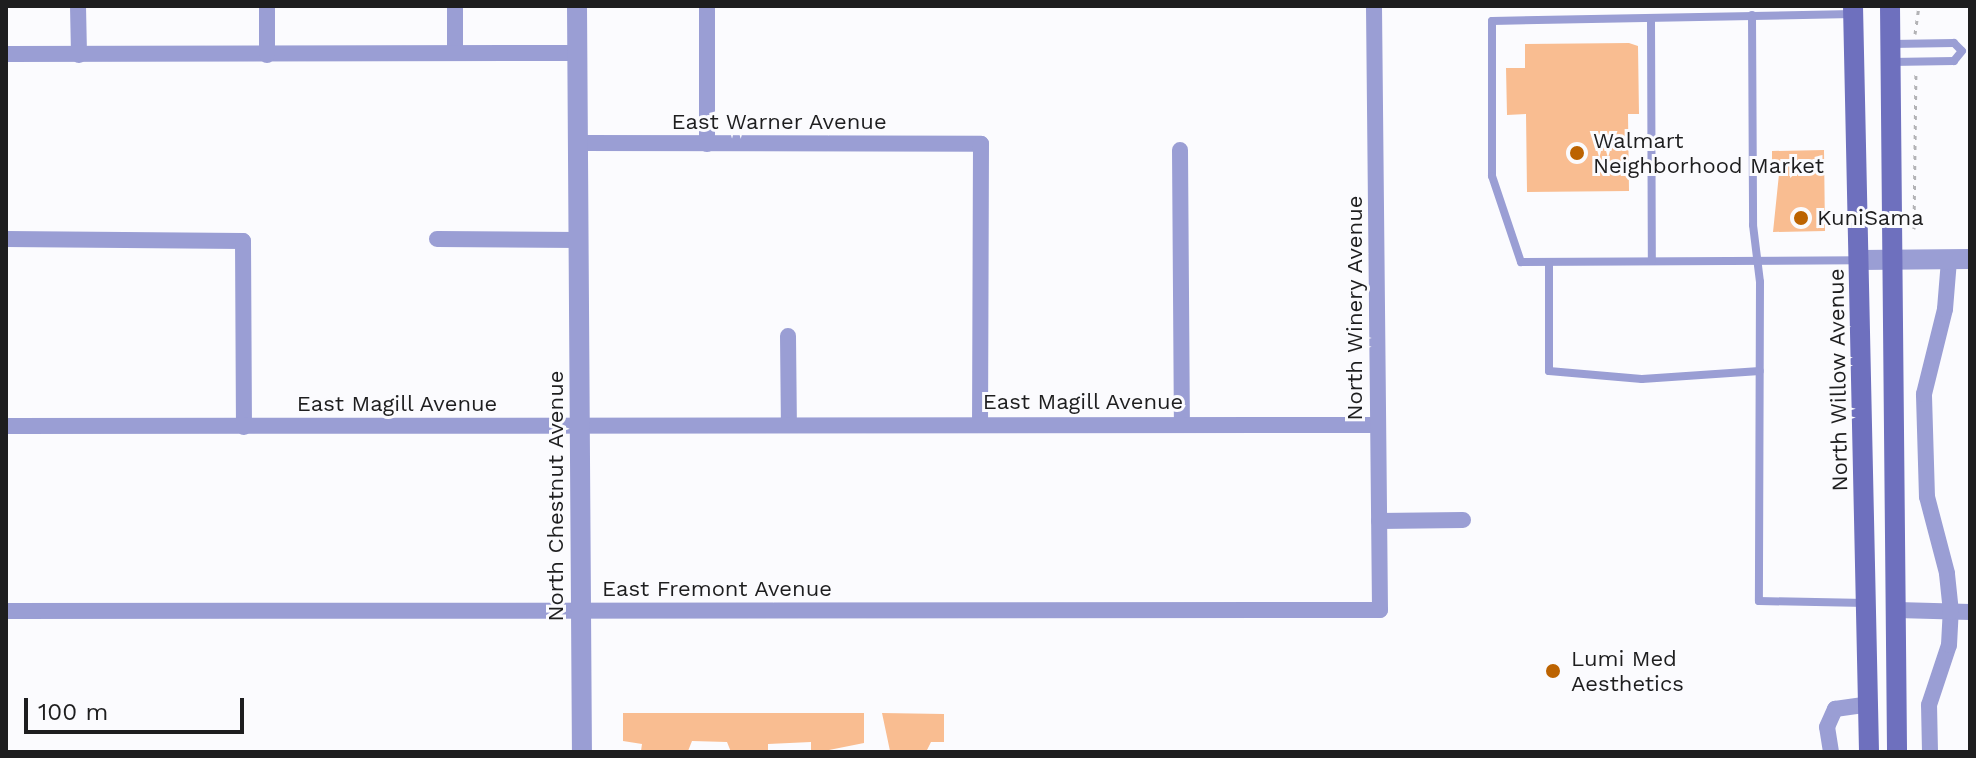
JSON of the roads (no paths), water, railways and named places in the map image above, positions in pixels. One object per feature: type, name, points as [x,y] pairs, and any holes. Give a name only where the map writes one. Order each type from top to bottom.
[{"type":"main road","points":[[1890,6],[1897,752]]},
{"type":"main road","name":"North Willow Avenue","points":[[1853,10],[1869,752]]},
{"type":"main road","points":[[1863,372],[1877,456],[1881,590],[1897,610]]},
{"type":"main road","points":[[1867,603],[1881,628],[1882,752]]},
{"type":"street","points":[[78,6],[79,55]]},
{"type":"street","points":[[267,6],[267,55]]},
{"type":"street","points":[[455,6],[455,53]]},
{"type":"street","name":"North Chestnut Avenue","points":[[577,6],[582,752]]},
{"type":"street","points":[[707,6],[707,144]]},
{"type":"street","name":"North Winery Avenue","points":[[1374,6],[1380,610]]},
{"type":"street","points":[[6,54],[576,53]]},
{"type":"street","name":"East Warner Avenue","points":[[577,143],[981,144],[980,424]]},
{"type":"street","points":[[1180,150],[1182,425]]},
{"type":"street","points":[[6,239],[243,241],[244,427]]},
{"type":"street","points":[[437,239],[578,240]]},
{"type":"street","points":[[1860,260],[1970,259]]},
{"type":"street","points":[[1930,752],[1929,705],[1949,645],[1951,612],[1947,573],[1927,497],[1924,394],[1945,309],[1949,260]]},
{"type":"street","points":[[788,336],[789,425]]},
{"type":"street","name":"East Magill Avenue","points":[[6,426],[1378,425]]},
{"type":"street","points":[[1379,521],[1463,520]]},
{"type":"street","name":"East Fremont Avenue","points":[[6,611],[1380,610]]},
{"type":"street","points":[[1897,610],[1970,612]]},
{"type":"street","points":[[1831,752],[1827,727],[1835,709],[1869,704]]},
{"type":"lane","points":[[1853,10],[1492,21],[1492,176],[1521,262],[1860,260]]},
{"type":"lane","points":[[1752,15],[1753,225],[1758,260],[1760,371],[1759,601],[1867,603]]},
{"type":"lane","points":[[1651,18],[1652,261]]},
{"type":"lane","points":[[1954,43],[1966,51],[1954,61],[1916,61],[1890,53],[1916,44],[1954,43]]},
{"type":"lane","points":[[1549,262],[1549,371],[1642,379],[1760,371]]},
{"type":"place","name":"Walmart Neighborhood Market","points":[[1577,153]]},
{"type":"place","name":"KuniSama","points":[[1801,218]]},
{"type":"place","name":"Lumi Med Aesthetics","points":[[1553,671]]}]
